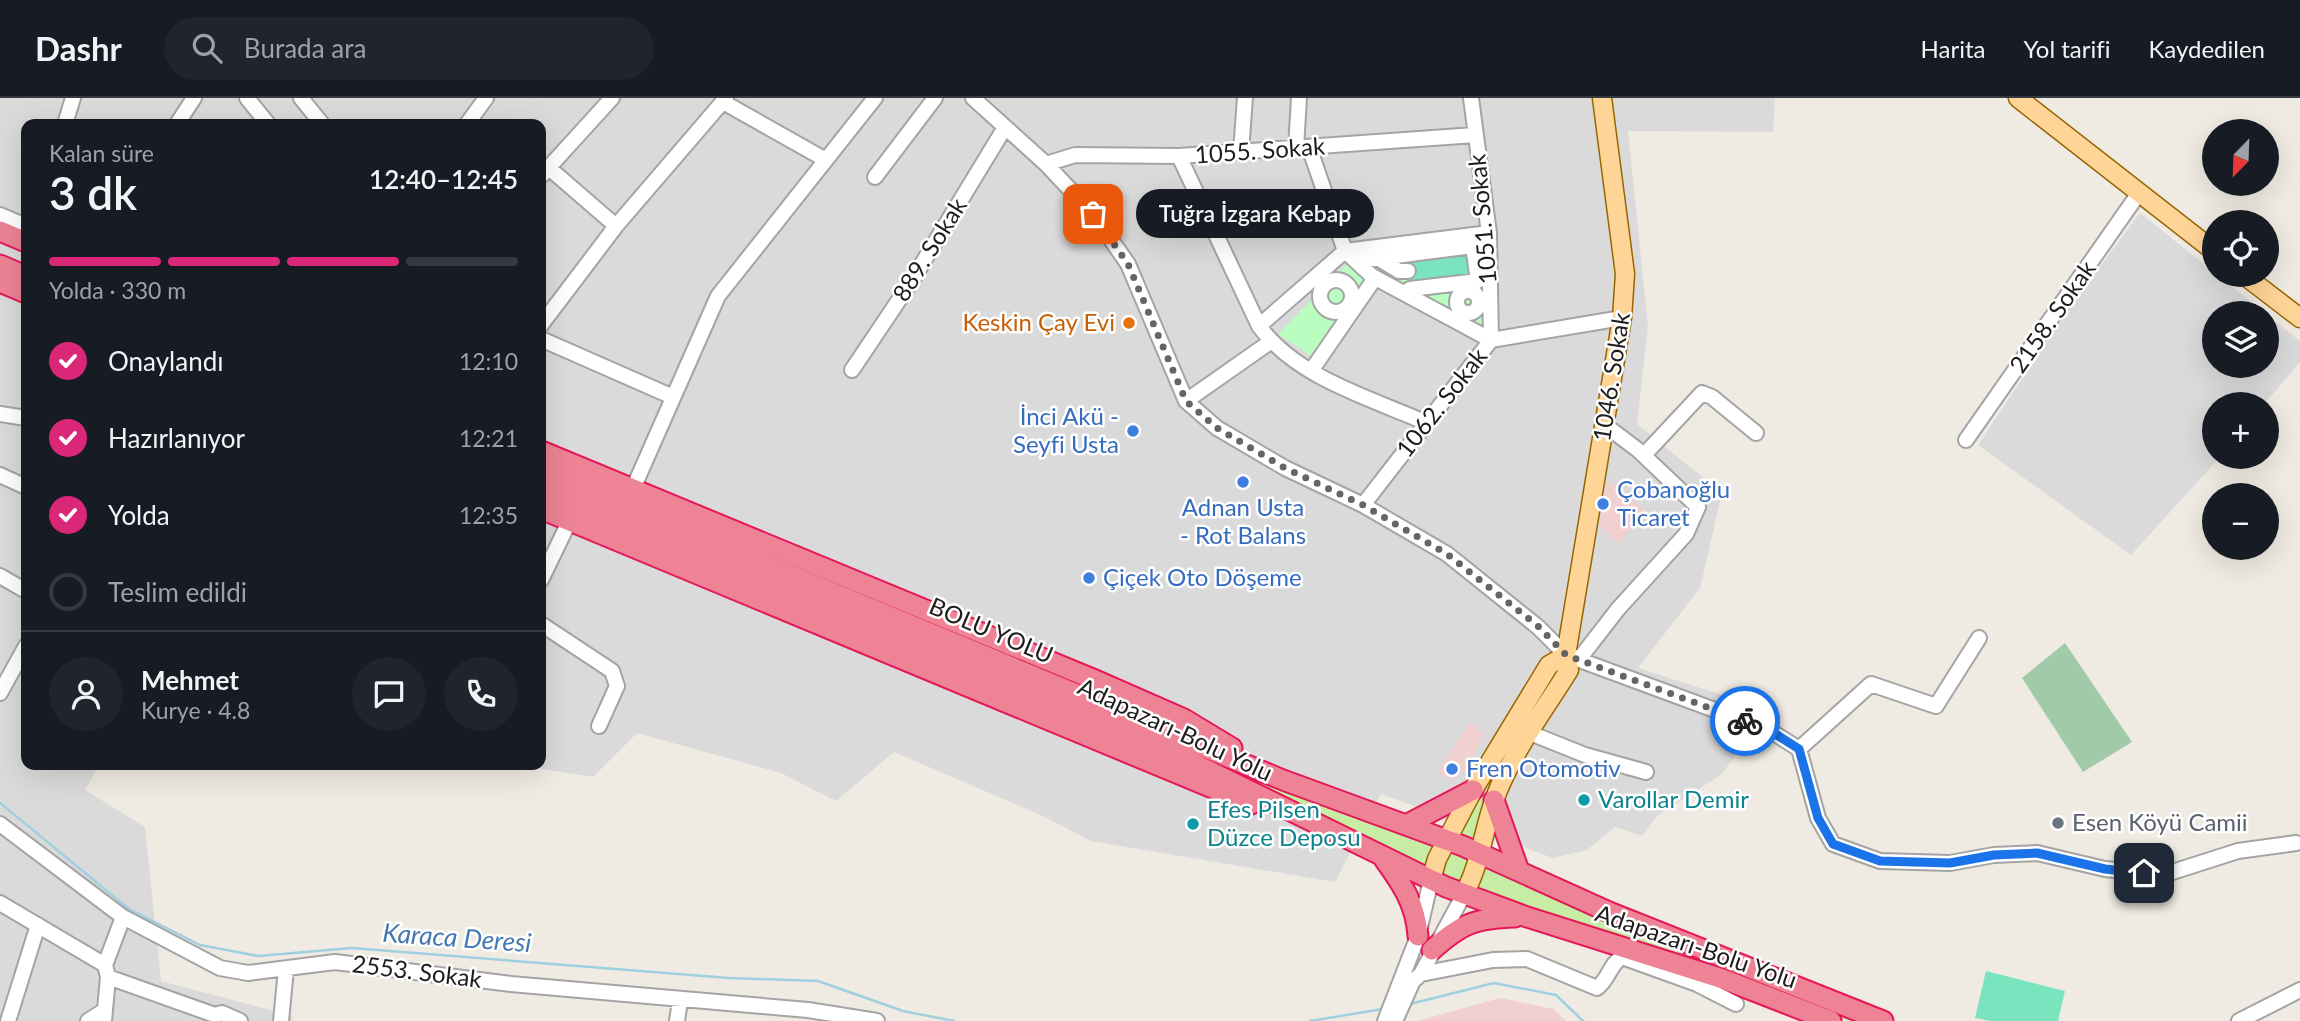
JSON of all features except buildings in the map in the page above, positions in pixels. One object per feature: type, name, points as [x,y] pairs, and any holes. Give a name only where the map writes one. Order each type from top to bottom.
[{"type":"highway","points":[[0,231],[21,240]]},
{"type":"highway","points":[[0,244],[21,253]]},
{"type":"highway","points":[[0,265],[21,274]]},
{"type":"highway","points":[[0,282],[21,291]]},
{"type":"highway","points":[[546,453],[1184,719],[1283,780]]},
{"type":"highway","name":"BOLU YOLU","points":[[546,473],[1283,780],[1463,846],[1609,912],[1883,1021]]},
{"type":"highway","name":"Adapazarı-Bolu Yolu","points":[[546,491],[1146,740],[1384,858],[1464,894],[1527,917],[1723,979],[1831,1021]]},
{"type":"highway","points":[[546,511],[1147,764],[1268,811],[1329,831]]},
{"type":"highway","points":[[1408,824],[1473,790]]},
{"type":"highway","points":[[1494,800],[1520,871]]},
{"type":"highway","points":[[1384,858],[1408,894],[1417,913],[1425,943],[1475,921],[1527,917]]},
{"type":"main road","name":"1046. Sokak","points":[[1463,846],[1494,800],[1530,733],[1569,670],[1566,655],[1622,318],[1625,274],[1602,98]]},
{"type":"main road","points":[[2018,98],[2202,242]]},
{"type":"main road","points":[[2260,287],[2300,318]]},
{"type":"main road","points":[[1464,894],[1475,875],[1463,846],[1473,790],[1549,665],[1566,655]]},
{"type":"main road","points":[[1431,880],[1437,859],[1463,846]]},
{"type":"street","points":[[67,119],[73,98]]},
{"type":"street","points":[[180,119],[194,98]]},
{"type":"street","points":[[247,98],[264,119]]},
{"type":"street","points":[[301,98],[318,119]]},
{"type":"street","points":[[471,119],[486,98]]},
{"type":"street","points":[[546,171],[612,98]]},
{"type":"street","points":[[632,491],[718,296],[875,98]]},
{"type":"street","points":[[875,177],[935,98]]},
{"type":"street","points":[[973,98],[1004,129],[1046,164],[1093,214],[1128,264],[1186,401],[1217,428],[1285,468],[1363,505],[1447,554],[1538,626],[1566,655],[1769,730],[1799,749],[1818,818],[1833,844],[1880,861],[1950,863],[1994,855],[2037,853],[2105,869],[2163,875],[2238,851],[2299,844]]},
{"type":"street","points":[[1241,152],[1245,98]]},
{"type":"street","points":[[1299,98],[1303,148],[1345,251],[1375,278],[1428,293],[1462,292],[1477,297],[1478,304],[1473,312],[1491,332]]},
{"type":"street","name":"1051. Sokak","points":[[1471,98],[1491,332]]},
{"type":"street","points":[[546,318],[616,226],[725,100],[826,160]]},
{"type":"street","name":"889. Sokak","points":[[852,370],[891,313],[1004,129]]},
{"type":"street","name":"1055. Sokak","points":[[1046,164],[1075,155],[1180,156],[1475,135]]},
{"type":"street","points":[[1180,156],[1258,327],[1270,342],[1311,371],[1427,423]]},
{"type":"street","points":[[546,173],[616,226]]},
{"type":"street","name":"2158. Sokak","points":[[1966,440],[2140,193]]},
{"type":"street","points":[[0,215],[21,224]]},
{"type":"street","points":[[1258,327],[1320,281],[1345,251],[1481,238]]},
{"type":"street","points":[[1356,261],[1481,238]]},
{"type":"street","points":[[1462,292],[1478,281],[1481,238]]},
{"type":"street","points":[[1405,254],[1414,290],[1491,332]]},
{"type":"street","points":[[1376,257],[1399,271],[1408,271]]},
{"type":"street","points":[[1311,371],[1352,307],[1375,278]]},
{"type":"street","points":[[1320,281],[1336,280],[1345,283],[1352,291],[1352,307]]},
{"type":"street","points":[[1320,281],[1321,298],[1326,307],[1336,312],[1352,307]]},
{"type":"street","name":"1062. Sokak","points":[[1363,505],[1427,423],[1491,332],[1622,318]]},
{"type":"street","points":[[546,341],[673,397]]},
{"type":"street","points":[[1186,401],[1270,342]]},
{"type":"street","points":[[1644,455],[1702,393],[1712,397],[1756,433]]},
{"type":"street","points":[[0,414],[21,417]]},
{"type":"street","points":[[1566,655],[1580,658],[1618,609],[1686,534],[1698,507],[1644,455],[1605,425]]},
{"type":"street","points":[[0,475],[21,485]]},
{"type":"street","points":[[546,570],[570,520]]},
{"type":"street","points":[[0,576],[21,587]]},
{"type":"street","points":[[546,627],[612,671],[617,686],[599,726]]},
{"type":"street","points":[[1799,749],[1871,684],[1936,706],[1979,638]]},
{"type":"street","points":[[0,693],[6,667],[21,651]]},
{"type":"street","points":[[1530,733],[1585,755],[1646,772]]},
{"type":"street","name":"2553. Sokak","points":[[0,824],[123,917],[220,968],[248,973],[335,962],[680,1001],[808,1010],[877,1021]]},
{"type":"street","points":[[1395,1021],[1425,943],[1431,880]]},
{"type":"street","points":[[1385,1021],[1411,980],[1425,943],[1464,894]]},
{"type":"street","points":[[0,903],[106,971],[214,1018],[222,1013],[240,1021]]},
{"type":"street","points":[[88,1021],[104,1015],[106,971],[123,917]]},
{"type":"street","points":[[8,1021],[38,925]]},
{"type":"street","points":[[1411,980],[1493,960],[1527,959],[1598,988],[1608,980],[1615,961],[1622,957],[1697,984],[1736,1004]]},
{"type":"street","points":[[281,1021],[286,969]]},
{"type":"street","points":[[2239,1021],[2300,990]]},
{"type":"street","points":[[677,1021],[680,1001]]},
{"type":"shaded area","points":[[0,98],[1775,98],[1773,132],[1628,131],[1648,326],[1637,424],[1722,493],[1700,588],[1638,668],[1769,710],[1722,774],[1657,816],[1642,836],[1615,827],[1587,850],[1553,858],[1381,794],[1335,882],[1091,841],[1043,816],[894,752],[836,801],[781,773],[637,733],[593,777],[546,770],[546,119],[21,119],[21,770],[96,770],[85,790],[145,827],[161,981],[293,1016],[292,1021],[0,1021]]},
{"type":"shaded area","points":[[2140,213],[2202,263],[2202,287],[2232,287],[2250,301],[2202,301],[2202,378],[2279,378],[2279,324],[2300,341],[2300,362],[2274,392],[2202,392],[2202,469],[2209,469],[2131,555],[1978,445],[2075,300]]},
{"type":"shaded area","points":[[1608,480],[1646,511],[1618,543],[1599,526]]},
{"type":"shaded area","name":"Fren Otomotiv","points":[[1470,722],[1484,734],[1465,770],[1452,780],[1437,773]]},
{"type":"shaded area","points":[[1500,998],[1554,1009],[1566,1021],[1417,1021]]},
{"type":"green space","points":[[1483,238],[1482,324],[1390,280],[1368,266]]},
{"type":"green space","points":[[1473,248],[1476,280],[1410,288],[1406,256]]},
{"type":"green space","points":[[1348,263],[1355,265],[1368,284],[1315,358],[1278,334]]},
{"type":"green space","points":[[2065,643],[2132,742],[2083,772],[2022,678]]},
{"type":"green space","points":[[1556,667],[1561,670],[1476,841],[1459,834]]},
{"type":"green space","points":[[1184,748],[1436,840],[1422,871]]},
{"type":"green space","points":[[1455,854],[1465,857],[1468,867],[1465,877],[1455,880],[1445,877],[1442,867],[1445,857]]},
{"type":"green space","points":[[1486,862],[1864,1021],[1848,1021],[1769,990],[1475,893]]},
{"type":"green space","points":[[1986,971],[2065,991],[2058,1021],[1991,1021],[1975,1018]]},
{"type":"waterway","name":"Karaca Deresi","points":[[0,803],[129,909],[200,945],[258,956],[352,948],[729,978],[818,981],[903,1011],[954,1021]]},
{"type":"waterway","name":"Karaca Deresi","points":[[1410,1004],[1494,983],[1556,995],[1583,1021]]},
{"type":"waterway","name":"Karaca Deresi","points":[[1310,1021],[1383,1009]]},
{"type":"way so far","points":[[1093,214],[1128,264],[1186,401],[1217,428],[1285,468],[1363,505],[1447,554],[1538,626],[1566,655],[1745,721]]},
{"type":"place","name":"Tuğra İzgara Kebap","points":[[1093,214]]},
{"type":"place","name":"Keskin Çay Evi","points":[[1129,323]]},
{"type":"place","name":"İnci Akü - Seyfi Usta","points":[[1133,431]]},
{"type":"place","name":"Adnan Usta - Rot Balans","points":[[1243,482]]},
{"type":"place","name":"Çobanoğlu Ticaret","points":[[1603,504]]},
{"type":"place","name":"Çiçek Oto Döşeme","points":[[1089,578]]},
{"type":"place","name":"Fren Otomotiv","points":[[1452,769]]},
{"type":"place","name":"Varollar Demir","points":[[1584,800]]},
{"type":"place","name":"Esen Köyü Camii","points":[[2058,823]]},
{"type":"place","name":"Efes Pilsen Düzce Deposu","points":[[1193,824]]},
{"type":"route","points":[[1745,721],[1769,730],[1799,749],[1818,818],[1833,844],[1880,861],[1950,863],[1994,855],[2037,853],[2105,869],[2144,873]]}]
